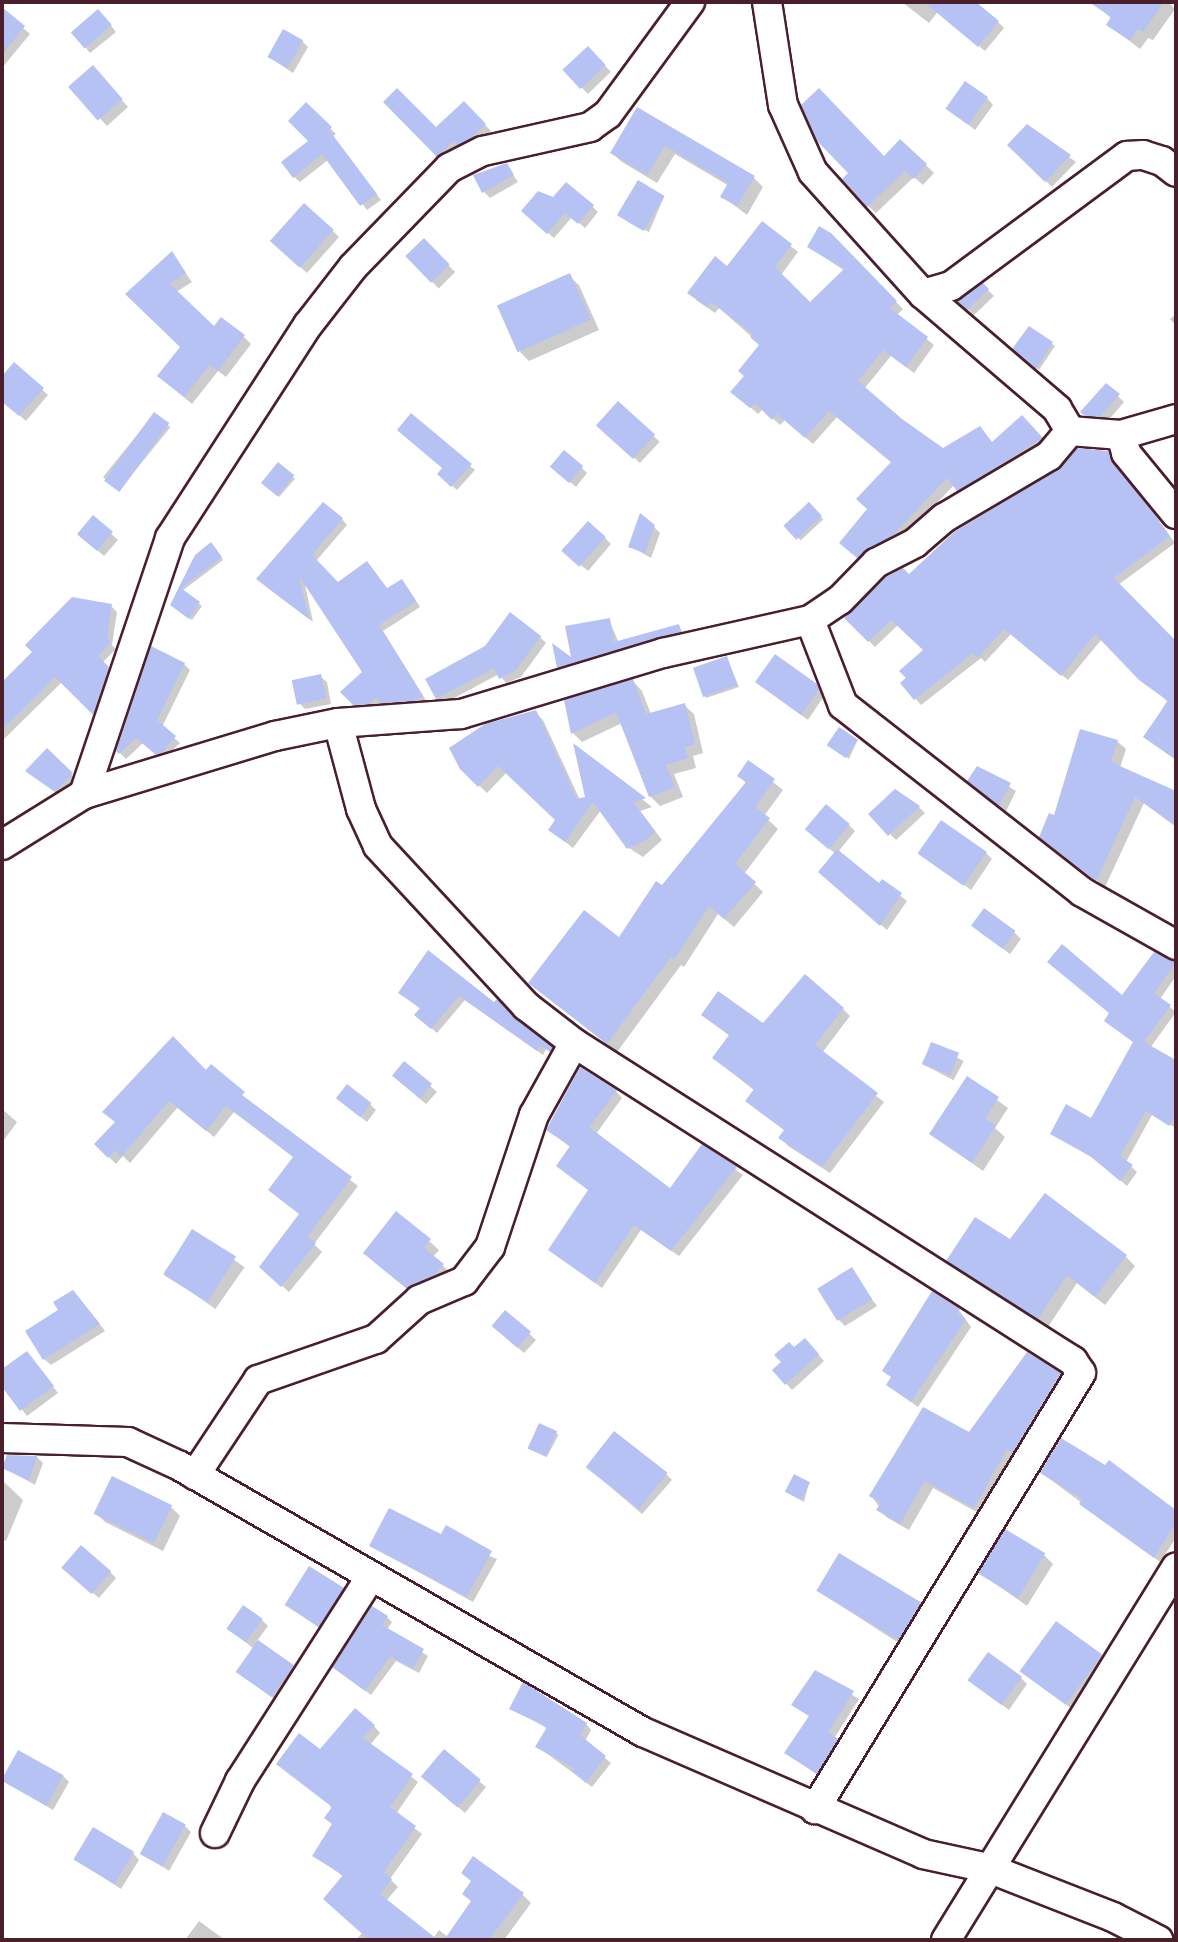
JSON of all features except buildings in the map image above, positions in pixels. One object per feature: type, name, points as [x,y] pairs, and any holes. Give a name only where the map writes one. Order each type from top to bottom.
[{"type":"street","points":[[83,794],[170,538],[308,325],[353,267],[449,168],[483,151],[590,127],[608,114],[690,2]]},
{"type":"street","points":[[767,2],[783,105],[813,172],[923,294],[1057,410],[1070,431]]},
{"type":"street","points":[[923,294],[951,286],[1127,156],[1143,155],[1163,160],[1176,173]]},
{"type":"street","points":[[1070,431],[1121,435],[1176,419]]},
{"type":"street","points":[[2,845],[83,794],[275,736],[338,723],[461,714],[663,653],[810,620],[840,600],[876,563],[915,543],[944,518],[1049,456],[1070,431]]},
{"type":"street","points":[[1121,435],[1126,453],[1176,514]]},
{"type":"street","points":[[810,620],[843,705],[1082,892],[1176,945]]},
{"type":"street","points":[[338,723],[361,809],[378,846],[526,1006],[574,1043],[1073,1361],[1081,1373],[815,1809]]},
{"type":"street","points":[[195,1475],[258,1380],[376,1339],[419,1300],[464,1281],[490,1247],[534,1115],[574,1043]]},
{"type":"street","points":[[2,1438],[128,1442],[195,1475],[643,1732],[923,1854],[988,1868],[1113,1917],[1158,1940]]},
{"type":"street","points":[[946,1940],[1176,1567]]},
{"type":"street","points":[[215,1833],[240,1781],[370,1576]]}]
